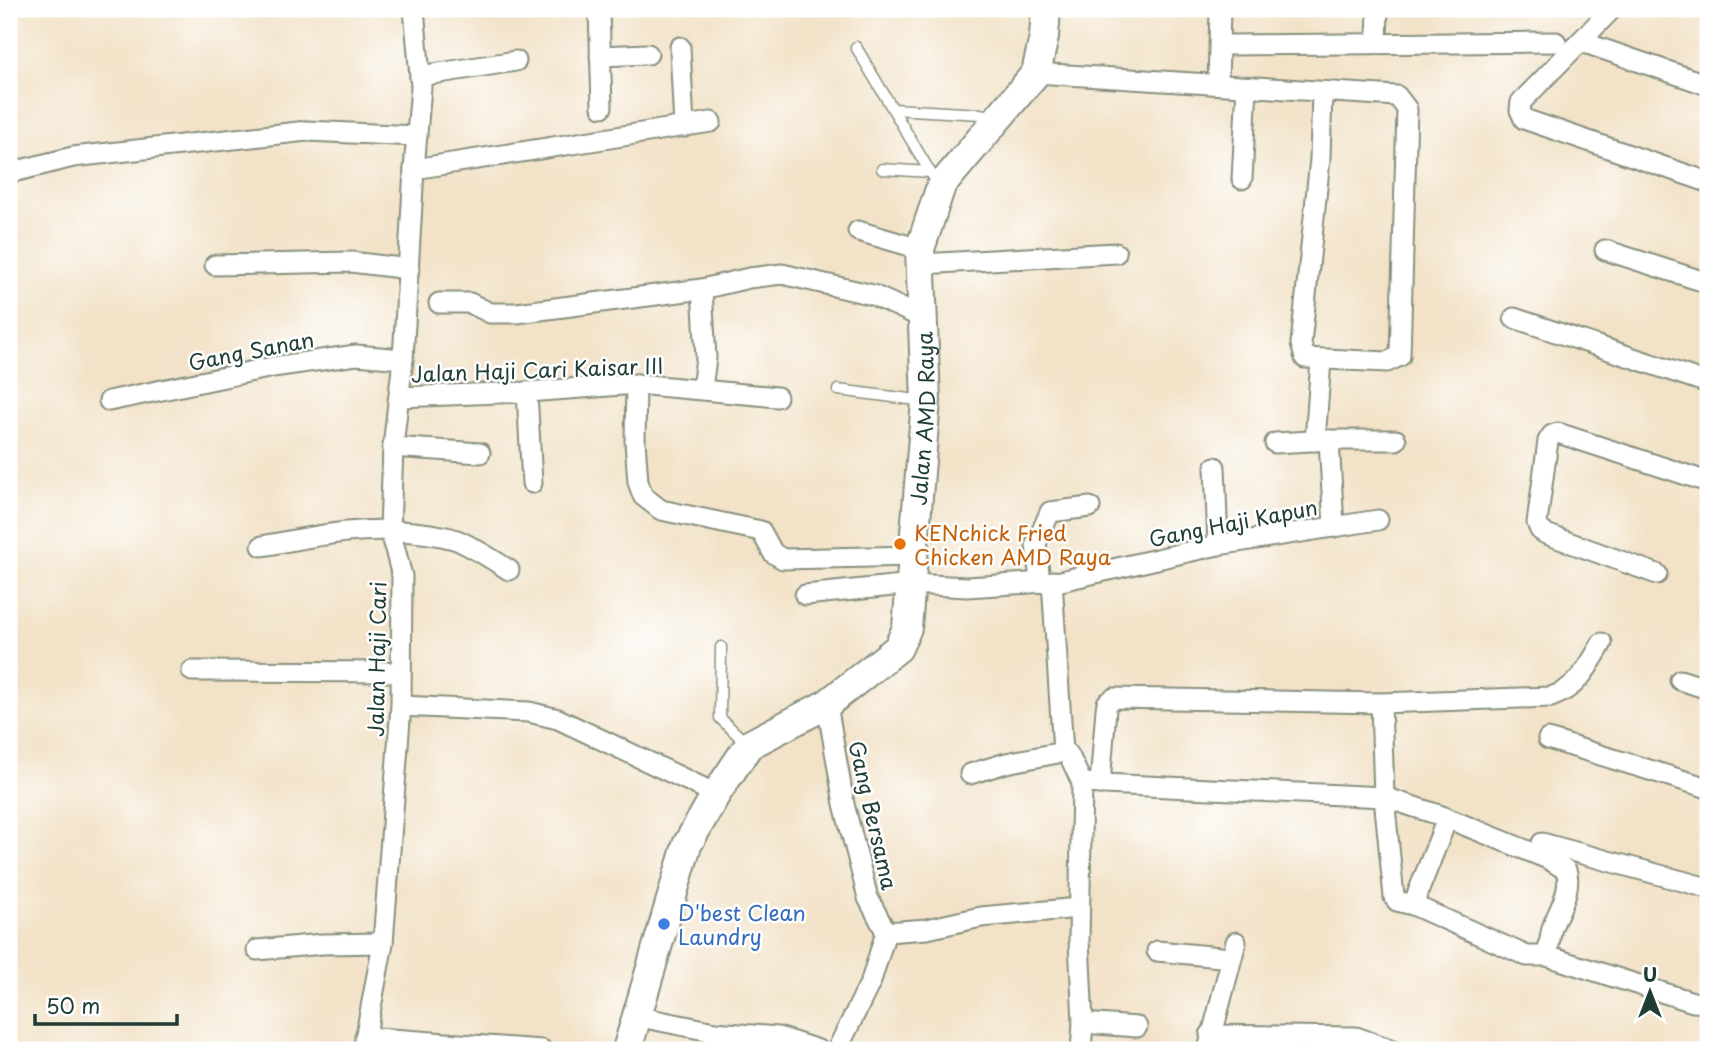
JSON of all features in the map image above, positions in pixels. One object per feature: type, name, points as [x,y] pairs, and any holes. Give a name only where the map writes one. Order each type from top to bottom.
[{"type":"street","name":"Jalan Haji Cari","points":[[364,1044],[383,943],[401,706],[402,576],[390,530],[393,447],[403,359],[420,76],[414,9]]},
{"type":"street","points":[[599,9],[603,107]]},
{"type":"street","name":"Jalan AMD Raya","points":[[627,1050],[687,845],[716,794],[749,745],[827,704],[898,649],[907,628],[926,401],[921,317],[921,256],[935,179],[998,118],[1036,73],[1044,37],[1046,9]]},
{"type":"street","points":[[1218,84],[1220,9]]},
{"type":"street","points":[[1377,42],[1378,9]]},
{"type":"street","points":[[1611,10],[1521,102],[1520,110],[1524,118],[1708,182]]},
{"type":"street","points":[[1229,45],[1556,42]]},
{"type":"street","points":[[1582,42],[1708,85]]},
{"type":"street","points":[[680,47],[684,127]]},
{"type":"street","points":[[600,56],[648,54]]},
{"type":"street","points":[[420,76],[516,61]]},
{"type":"street","points":[[1036,73],[1397,96],[1407,109],[1400,356],[1387,362],[1305,358],[1301,344],[1320,159],[1322,93]]},
{"type":"street","points":[[1242,178],[1247,87]]},
{"type":"street","points":[[414,169],[711,122]]},
{"type":"street","points":[[9,173],[74,157],[306,131],[417,136]]},
{"type":"street","points":[[858,231],[921,256],[1116,253]]},
{"type":"street","points":[[1605,250],[1708,283]]},
{"type":"street","points":[[215,265],[351,262],[409,269]]},
{"type":"street","points":[[439,303],[470,303],[490,313],[504,314],[702,289],[749,278],[782,274],[873,295],[921,317]]},
{"type":"street","points":[[702,289],[706,358],[702,389]]},
{"type":"street","points":[[1514,318],[1708,383]]},
{"type":"street","name":"Gang Sanan","points":[[109,401],[273,367],[356,355],[403,359]]},
{"type":"street","points":[[1321,360],[1322,440],[1334,527]]},
{"type":"street","points":[[636,384],[635,441],[638,482],[643,496],[661,510],[761,531],[773,553],[783,559],[914,556]]},
{"type":"street","name":"Jalan Haji Cari Kaisar III","points":[[399,397],[636,384],[777,397]]},
{"type":"street","points":[[527,392],[532,483]]},
{"type":"street","points":[[1657,574],[1540,530],[1537,523],[1548,441],[1552,435],[1558,433],[1708,482]]},
{"type":"street","points":[[1275,443],[1396,440]]},
{"type":"street","points":[[393,447],[481,453]]},
{"type":"street","points":[[1215,467],[1218,545]]},
{"type":"street","points":[[1063,752],[1046,582],[1037,544],[1050,512],[1090,506]]},
{"type":"street","name":"Gang Haji Kapun","points":[[805,595],[912,584],[967,587],[1046,582],[1218,545],[1378,520]]},
{"type":"street","points":[[262,546],[347,530],[390,530],[438,535],[455,540],[509,570]]},
{"type":"street","points":[[1081,1050],[1083,1023],[1079,908],[1091,784],[1107,703],[1114,698],[1381,703],[1550,697],[1563,693],[1581,678],[1602,643]]},
{"type":"street","points":[[192,671],[401,672]]},
{"type":"street","points":[[1680,680],[1708,689]]},
{"type":"street","points":[[1381,703],[1384,797],[1394,897],[1402,903],[1413,905],[1527,956],[1547,956],[1693,1002],[1708,1003]]},
{"type":"street","name":"Gang Bersama","points":[[827,704],[844,804],[868,898],[886,932]]},
{"type":"street","points":[[401,706],[529,712],[558,719],[716,794]]},
{"type":"street","points":[[1548,738],[1708,788]]},
{"type":"street","points":[[970,774],[1006,763],[1063,752],[1069,755],[1091,784]]},
{"type":"street","points":[[1091,784],[1384,797],[1447,819],[1548,859],[1566,870],[1569,876],[1566,890],[1551,930],[1547,956]]},
{"type":"street","points":[[1413,905],[1447,819]]},
{"type":"street","points":[[1542,843],[1708,888]]},
{"type":"street","points":[[837,1050],[871,981],[886,932],[927,929],[981,917],[1079,908]]},
{"type":"street","points":[[257,950],[323,944],[383,943]]},
{"type":"street","points":[[1157,951],[1233,950],[1209,1042],[1356,1037],[1393,1050]]},
{"type":"street","points":[[635,1016],[715,1041],[777,1044],[818,1050]]},
{"type":"street","points":[[1083,1023],[1137,1027]]},
{"type":"street","points":[[364,1044],[542,1050]]},
{"type":"lane","points":[[856,47],[935,179]]},
{"type":"lane","points":[[892,109],[981,114],[998,118]]},
{"type":"lane","points":[[882,169],[935,179]]},
{"type":"lane","points":[[838,390],[926,401]]},
{"type":"lane","points":[[721,647],[720,718],[749,745]]},
{"type":"place","name":"KENchick Fried Chicken AMD Raya","points":[[900,544]]},
{"type":"place","name":"D'best Clean Laundry","points":[[664,924]]}]
